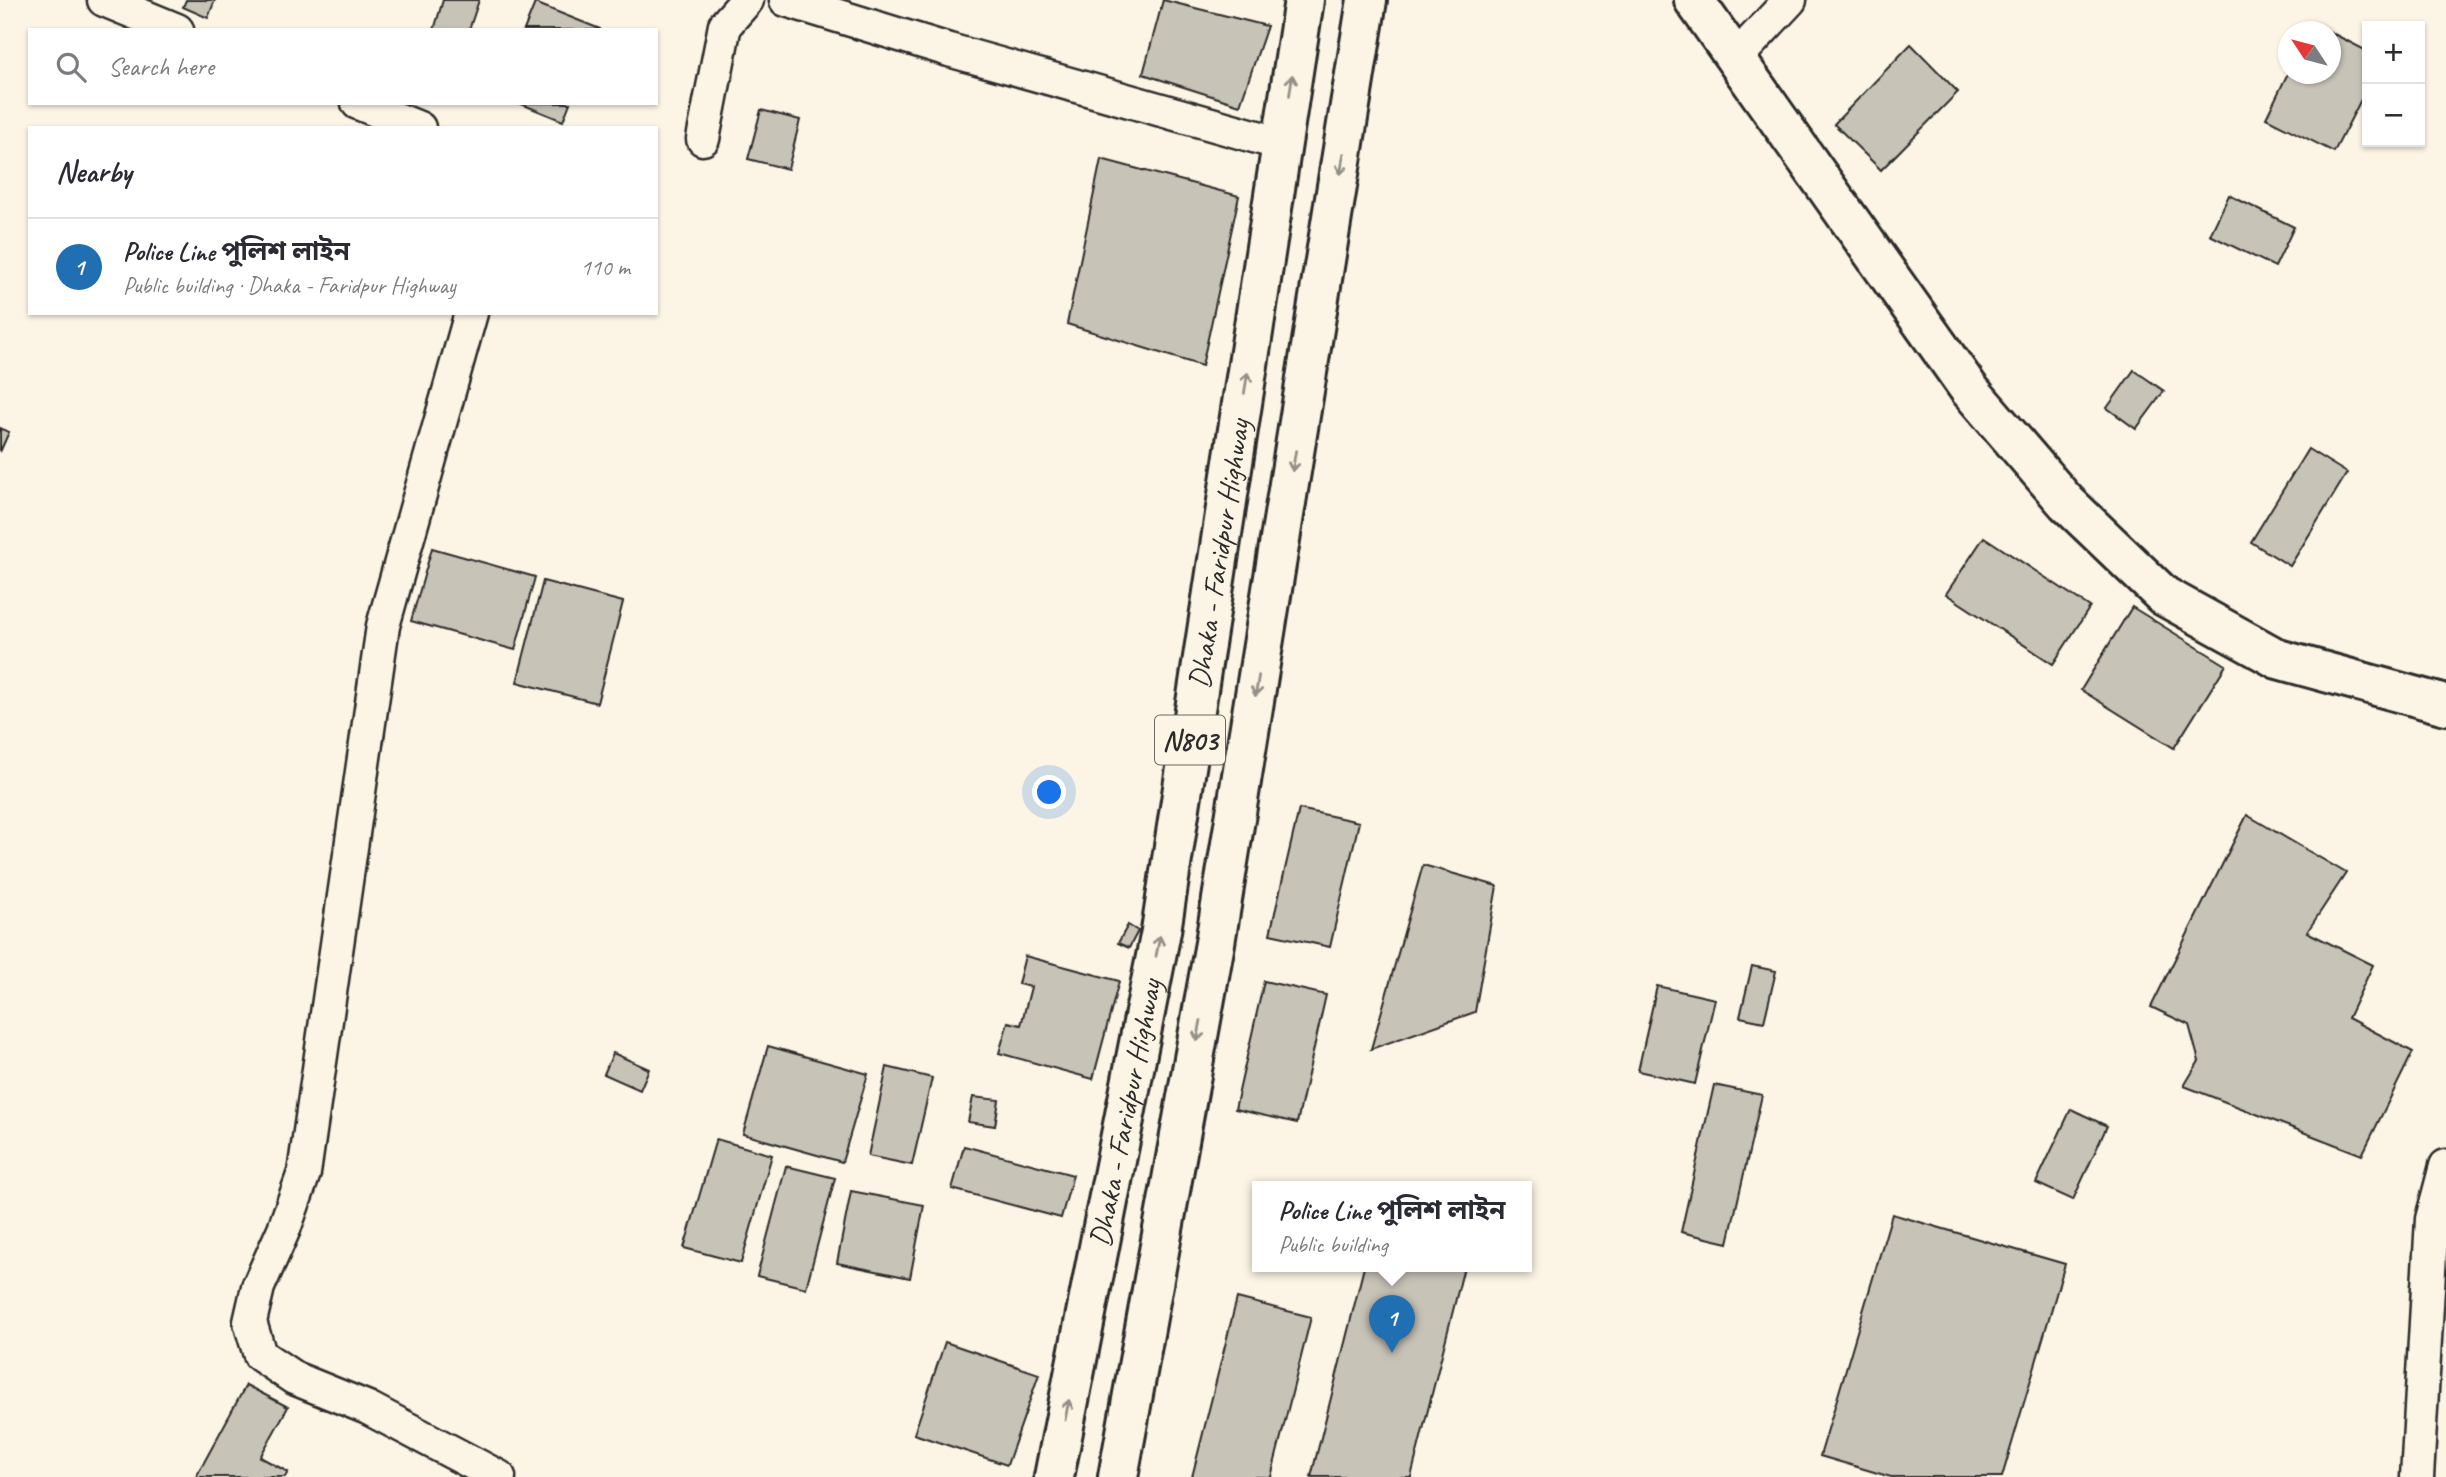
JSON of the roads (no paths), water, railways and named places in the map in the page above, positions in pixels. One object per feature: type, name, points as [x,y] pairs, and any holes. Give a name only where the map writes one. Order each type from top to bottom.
[{"type":"main road","name":"Dhaka - Faridpur Highway","points":[[1054,1477],[1161,931],[1304,0]]},
{"type":"main road","name":"Dhaka - Faridpur Highway","points":[[1118,1477],[1215,943],[1367,0]]},
{"type":"main road","points":[[1694,0],[1969,388],[2066,502],[2164,596],[2278,659],[2446,705]]},
{"type":"main road","points":[[1267,248],[1327,259]]},
{"type":"street","points":[[104,0],[172,28]]},
{"type":"street","points":[[703,139],[725,25],[747,0]]},
{"type":"street","points":[[786,0],[949,50],[1283,144]]},
{"type":"street","points":[[1735,59],[1790,0]]},
{"type":"street","points":[[363,105],[414,126]]},
{"type":"street","points":[[470,315],[383,626],[304,1172],[284,1229],[258,1287],[250,1322],[260,1355],[293,1378],[368,1408],[499,1477]]},
{"type":"street","points":[[2417,1477],[2432,1219],[2446,1166]]},
{"type":"place","name":"Police Line পুলিশ লাইন","points":[[1392,1353]]}]
